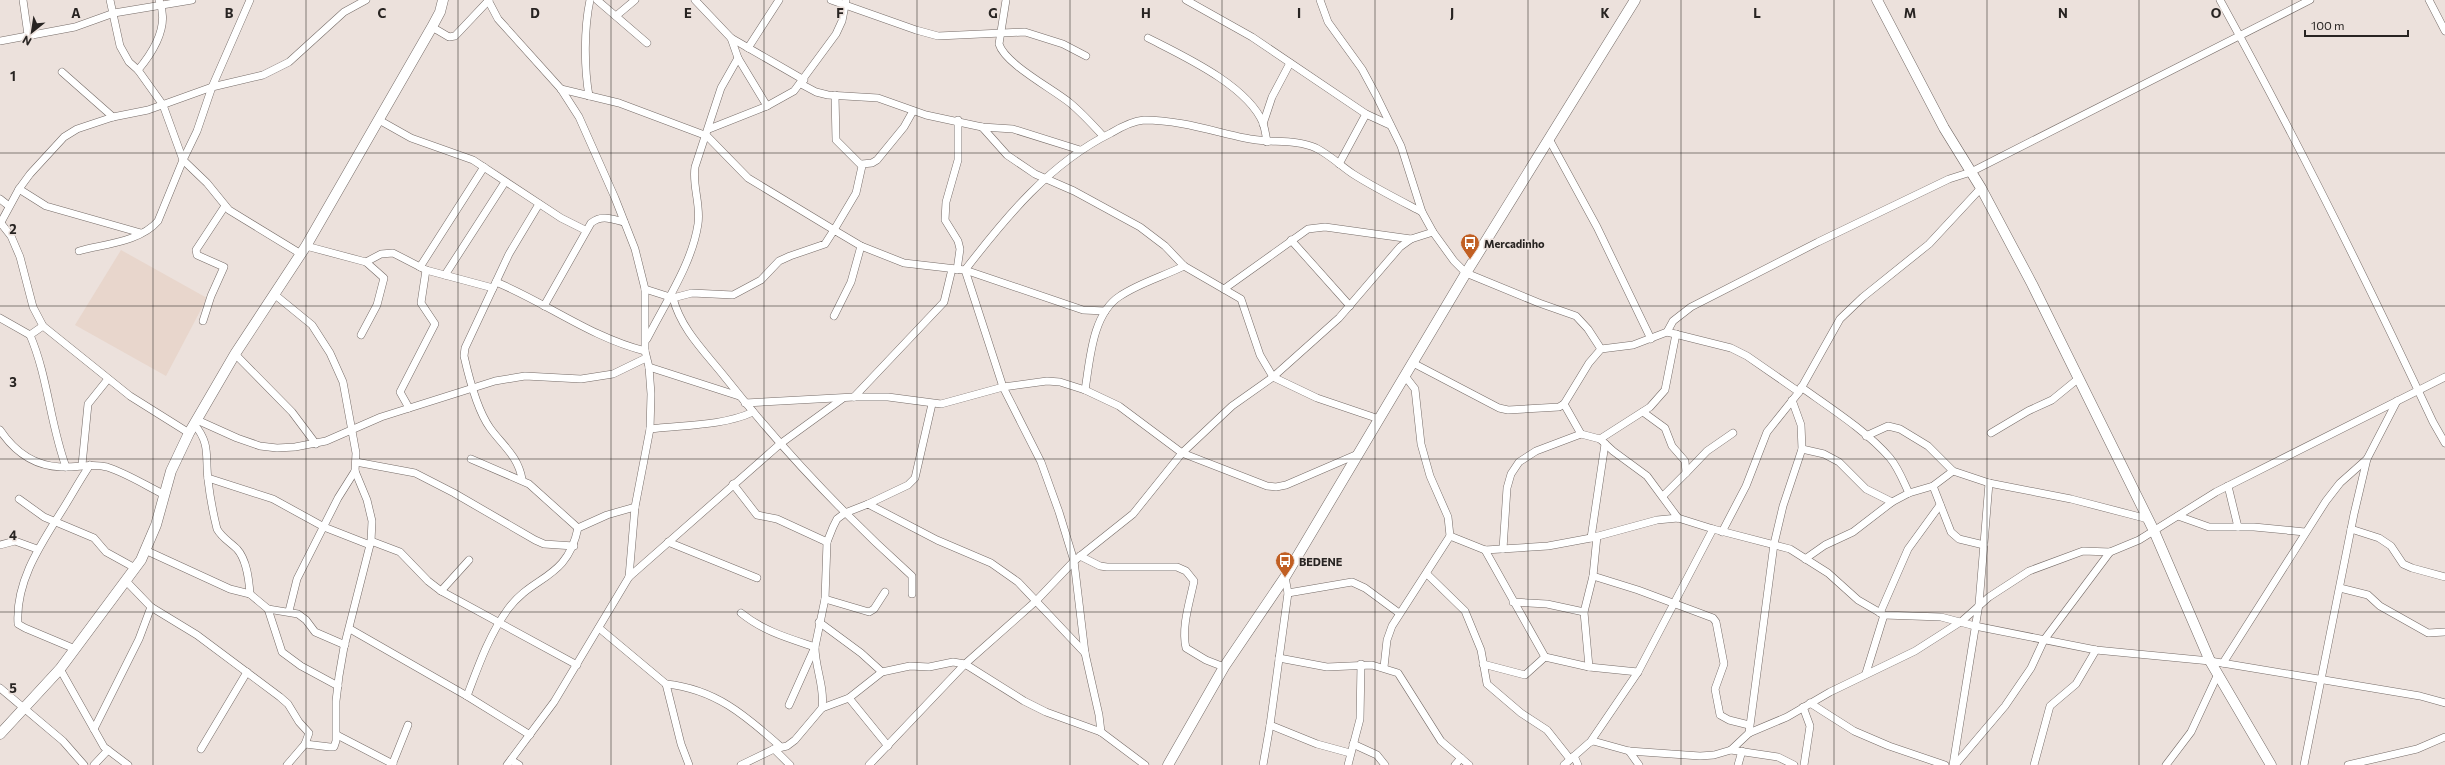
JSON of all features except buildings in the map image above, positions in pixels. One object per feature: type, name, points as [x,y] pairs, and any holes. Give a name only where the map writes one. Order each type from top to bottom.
[{"type":"street","points":[[23,0],[28,35]]},
{"type":"street","points":[[110,0],[120,46],[129,62],[138,70],[163,104],[183,160],[211,188],[225,206],[244,221],[304,250],[366,262],[384,278],[377,305],[361,334]]},
{"type":"street","points":[[0,41],[75,27],[114,13],[160,3],[192,0]]},
{"type":"street","points":[[79,251],[130,238],[153,227],[158,220],[203,117],[212,87],[250,0]]},
{"type":"street","points":[[189,433],[158,415],[108,379],[77,351],[43,326],[33,307],[20,258],[1,223],[19,189],[64,137],[88,124],[163,104],[212,87],[263,76],[279,68],[344,12],[366,0]]},
{"type":"street","points":[[0,734],[22,708],[60,669],[135,568],[156,525],[163,494],[171,471],[189,433],[235,354],[304,250],[432,27],[440,12],[443,0]]},
{"type":"street","points":[[432,27],[452,37],[488,0],[498,19],[561,89],[579,118],[635,249],[645,289],[646,355],[649,367],[650,429],[635,507],[629,577]]},
{"type":"street","points":[[589,96],[586,72],[586,18],[590,0]]},
{"type":"street","points":[[597,0],[647,43]]},
{"type":"street","points":[[616,16],[635,0]]},
{"type":"street","points":[[695,0],[731,38],[803,82],[816,92],[878,98],[913,111],[958,120],[982,127],[1013,129],[1080,150]]},
{"type":"street","points":[[748,48],[779,0]]},
{"type":"street","points":[[831,0],[845,3],[916,30],[938,36],[1001,31],[1025,32],[1063,44],[1086,56]]},
{"type":"street","points":[[1006,0],[1001,31],[1001,51],[1013,64],[1072,105],[1104,136]]},
{"type":"street","points":[[1186,0],[1252,37],[1366,114],[1390,125]]},
{"type":"street","points":[[1320,0],[1328,22],[1362,69],[1390,125],[1407,162],[1422,212],[1433,232],[1466,273],[1539,303],[1576,316],[1588,329],[1601,350]]},
{"type":"street","points":[[1168,765],[1224,667],[1284,577],[1466,273],[1635,0]]},
{"type":"street","points":[[1877,0],[1944,128],[1981,188],[2079,378],[2154,531],[2210,661],[2271,765]]},
{"type":"street","points":[[2220,0],[2241,36],[2328,204],[2418,391],[2445,443]]},
{"type":"street","points":[[1667,332],[1673,321],[1692,307],[1824,239],[1949,179],[1971,172],[2310,0]]},
{"type":"street","points":[[2429,0],[2445,31]]},
{"type":"street","points":[[138,70],[157,42],[161,29],[160,3]]},
{"type":"street","points":[[708,132],[767,106],[794,92],[803,82],[836,34],[842,21],[845,3]]},
{"type":"street","points":[[731,38],[738,58],[767,106]]},
{"type":"street","points":[[1148,38],[1209,69],[1241,96],[1256,112],[1263,124],[1267,142]]},
{"type":"street","points":[[646,340],[671,297],[692,248],[698,225],[699,207],[694,175],[721,88],[738,58]]},
{"type":"street","points":[[1263,124],[1272,97],[1290,63]]},
{"type":"street","points":[[62,72],[113,117]]},
{"type":"street","points":[[561,89],[619,103],[708,132],[748,178],[862,246],[904,263],[958,270],[1083,310],[1105,312]]},
{"type":"street","points":[[835,95],[836,140],[862,164],[872,164],[877,160],[904,127],[913,111]]},
{"type":"street","points":[[1339,164],[1366,114]]},
{"type":"street","points":[[379,120],[411,138],[457,154],[484,167],[539,204],[585,230]]},
{"type":"street","points":[[854,397],[944,302],[958,270],[960,249],[958,241],[945,220],[946,202],[958,160],[958,120]]},
{"type":"street","points":[[958,270],[1045,179],[1080,150],[1128,124],[1143,120],[1170,121],[1267,142],[1297,142],[1316,148],[1390,196],[1422,212]]},
{"type":"street","points":[[982,127],[1007,155],[1045,179],[1074,191],[1140,227],[1165,246],[1184,266],[1242,301],[1260,355],[1272,377],[1317,398],[1379,419]]},
{"type":"street","points":[[1549,139],[1597,227],[1651,339]]},
{"type":"street","points":[[645,289],[671,297],[692,293],[733,295],[761,280],[784,258],[825,244],[856,194],[862,164]]},
{"type":"street","points":[[409,408],[400,392],[436,324],[421,303],[423,268],[484,167]]},
{"type":"street","points":[[445,275],[505,182]]},
{"type":"street","points":[[1722,532],[1746,486],[1767,432],[1800,390],[1840,319],[1863,297],[1928,244],[1981,188]]},
{"type":"street","points":[[19,189],[46,206],[141,233]]},
{"type":"street","points":[[0,199],[9,206]]},
{"type":"street","points":[[522,479],[520,467],[511,451],[491,428],[482,414],[464,356],[464,348],[494,285],[539,204]]},
{"type":"street","points":[[203,321],[211,296],[224,267],[198,255],[196,250],[225,206]]},
{"type":"street","points":[[544,306],[585,230],[596,218],[604,217],[624,222]]},
{"type":"street","points":[[1224,289],[1308,229],[1325,227],[1411,239]]},
{"type":"street","points":[[869,765],[965,664],[1036,601],[1074,561],[1133,514],[1182,452],[1232,406],[1272,377],[1327,330],[1350,306],[1385,263],[1411,239],[1433,232]]},
{"type":"street","points":[[1291,240],[1350,306]]},
{"type":"street","points":[[834,316],[850,282],[862,246]]},
{"type":"street","points":[[366,262],[387,253],[397,255],[423,268],[445,275],[494,285],[544,306],[578,325],[646,355]]},
{"type":"street","points":[[1085,390],[1094,343],[1101,318],[1105,312],[1119,296],[1184,266]]},
{"type":"street","points":[[958,270],[1003,387],[1040,462],[1059,512],[1074,561],[1085,654],[1101,732]]},
{"type":"street","points":[[274,294],[312,325],[330,353],[342,382],[352,429],[356,462],[355,472],[338,498],[297,578],[289,611]]},
{"type":"street","points":[[671,297],[689,335],[780,444],[845,513],[912,576],[912,594]]},
{"type":"street","points":[[0,318],[30,335],[48,394],[55,435],[66,467]]},
{"type":"street","points":[[30,335],[43,326]]},
{"type":"street","points":[[1413,363],[1499,408],[1508,410],[1552,409],[1564,404],[1589,362],[1601,350],[1633,345],[1667,332],[1676,334],[1736,350],[1800,390],[1866,436],[1889,457],[1899,471],[1909,493]]},
{"type":"street","points":[[1589,667],[1584,612],[1593,576],[1594,537],[1603,442],[1643,412],[1665,390],[1676,334]]},
{"type":"street","points":[[235,354],[292,412],[316,444]]},
{"type":"street","points":[[195,422],[260,446],[277,448],[316,444],[409,408],[511,377],[539,376],[581,379],[612,374],[646,355]]},
{"type":"street","points":[[649,367],[739,396]]},
{"type":"street","points":[[1384,667],[1387,640],[1399,613],[1427,574],[1450,536],[1448,518],[1430,476],[1421,444],[1415,389],[1405,376]]},
{"type":"street","points":[[1954,765],[2005,706],[2031,668],[2044,640],[2110,552],[2154,531],[2228,486],[2445,377]]},
{"type":"street","points":[[1991,433],[2028,411],[2052,400],[2079,378]]},
{"type":"street","points":[[82,465],[88,404],[108,379]]},
{"type":"street","points":[[745,403],[854,397],[903,398],[932,404],[953,401],[1003,387],[1047,381],[1085,390],[1119,406],[1182,452],[1276,487],[1358,454]]},
{"type":"street","points":[[519,765],[509,763],[530,735],[577,665],[629,577],[780,444],[845,398]]},
{"type":"street","points":[[1749,733],[1749,725],[1755,697],[1774,544],[1783,506],[1802,449],[1801,425],[1792,400]]},
{"type":"street","points":[[2304,765],[2320,679],[2367,459],[2397,401]]},
{"type":"street","points":[[822,708],[824,697],[815,665],[815,647],[825,599],[827,542],[837,519],[845,513],[908,485],[915,478],[932,404]]},
{"type":"street","points":[[1564,404],[1581,434]]},
{"type":"street","points":[[650,429],[713,422],[744,416],[753,412]]},
{"type":"street","points":[[1643,412],[1665,428],[1672,446],[1685,461],[1686,473]]},
{"type":"street","points":[[195,422],[201,432],[207,448],[208,478],[217,529],[221,536],[238,550],[243,560],[250,594]]},
{"type":"street","points":[[1866,436],[1888,426],[1900,429],[1928,446],[1953,471],[1989,483],[2071,499],[2148,519]]},
{"type":"street","points":[[0,430],[19,452],[32,460],[47,466],[66,467],[90,465],[107,467],[163,494]]},
{"type":"street","points":[[1663,496],[1707,452],[1732,433]]},
{"type":"street","points":[[1503,549],[1507,488],[1511,474],[1519,462],[1536,450],[1581,434],[1603,442],[1647,476],[1678,518]]},
{"type":"street","points":[[1802,449],[1824,454],[1839,462],[1866,489],[1892,502]]},
{"type":"street","points":[[471,459],[522,479],[578,528]]},
{"type":"street","points":[[2223,663],[2305,532],[2340,483],[2367,459]]},
{"type":"street","points":[[356,462],[415,473],[454,493],[535,540],[544,544],[574,546]]},
{"type":"street","points":[[75,649],[18,624],[17,614],[22,590],[37,549],[90,465]]},
{"type":"street","points":[[1805,559],[1825,545],[1853,532],[1892,502],[1909,493],[1933,486],[1953,471]]},
{"type":"street","points":[[305,744],[334,747],[337,735],[338,686],[345,645],[370,543],[372,521],[367,500],[355,472]]},
{"type":"street","points":[[208,478],[273,499],[324,527],[400,552],[428,581],[441,591],[500,621],[577,665]]},
{"type":"street","points":[[1954,765],[1979,604],[1989,483]]},
{"type":"street","points":[[733,484],[757,515],[777,519],[827,542]]},
{"type":"street","points":[[1933,486],[1940,505],[1955,536],[1984,545]]},
{"type":"street","points":[[2228,486],[2238,527]]},
{"type":"street","points":[[19,499],[40,515],[94,538],[106,552],[135,568]]},
{"type":"street","points":[[868,504],[937,540],[991,563],[1018,582],[1085,654]]},
{"type":"street","points":[[1866,673],[1882,614],[1908,548],[1940,505]]},
{"type":"street","points":[[578,528],[607,515],[635,507]]},
{"type":"street","points":[[2178,516],[2209,527],[2238,527],[2305,532]]},
{"type":"street","points":[[1450,536],[1485,550],[1548,546],[1594,537],[1621,529],[1678,518],[1722,532],[1790,549],[1828,573],[1858,600],[1882,614],[1941,617],[1962,621],[1975,626],[2096,650],[2210,661],[2420,696],[2445,703]]},
{"type":"street","points":[[467,696],[500,621],[518,599],[554,572],[574,546],[578,528]]},
{"type":"street","points":[[1564,765],[1591,741],[1638,672],[1712,529]]},
{"type":"street","points":[[2351,530],[2379,538],[2391,546],[2403,564],[2421,572],[2445,577]]},
{"type":"street","points":[[0,545],[15,541],[37,549]]},
{"type":"street","points":[[668,542],[756,578]]},
{"type":"street","points":[[145,550],[230,588],[250,594],[268,609],[282,652],[301,666],[338,686]]},
{"type":"street","points":[[1485,550],[1545,657],[1589,667],[1638,672]]},
{"type":"street","points":[[1731,750],[1749,733],[1803,707],[1866,673],[1915,651],[1962,621],[1979,604],[2029,571],[2083,551],[2110,552]]},
{"type":"street","points":[[1080,556],[1100,566],[1178,567],[1192,575],[1194,581],[1184,641],[1186,648],[1206,660],[1224,667]]},
{"type":"street","points":[[441,591],[469,560]]},
{"type":"street","points":[[1427,574],[1464,612],[1480,650],[1485,680],[1490,689],[1547,730],[1578,765]]},
{"type":"street","points":[[1593,576],[1638,590],[1672,604],[1706,615],[1716,622],[1724,664],[1715,689],[1720,715],[1729,720],[1749,725]]},
{"type":"street","points":[[1263,765],[1288,593],[1284,577]]},
{"type":"street","points":[[126,582],[151,607],[198,635],[288,704],[299,722],[309,733],[305,744],[287,765]]},
{"type":"street","points":[[1288,593],[1352,582],[1365,588],[1399,613]]},
{"type":"street","points":[[2340,588],[2368,595],[2380,606],[2428,634],[2445,632]]},
{"type":"street","points":[[825,599],[868,612],[874,609],[885,592]]},
{"type":"street","points":[[1513,602],[1547,604],[1584,612]]},
{"type":"street","points":[[94,728],[140,639],[151,607]]},
{"type":"street","points":[[268,609],[289,611],[302,616],[315,632],[345,645]]},
{"type":"street","points":[[741,613],[754,624],[769,632],[815,647]]},
{"type":"street","points":[[820,622],[861,653],[882,672]]},
{"type":"street","points":[[599,628],[666,684],[689,686],[710,694],[753,722],[777,748],[790,765]]},
{"type":"street","points":[[350,629],[467,696],[530,735]]},
{"type":"street","points":[[789,705],[815,647]]},
{"type":"street","points":[[2034,765],[2050,706],[2076,684],[2096,650]]},
{"type":"street","points":[[1483,664],[1525,675],[1545,657]]},
{"type":"street","points":[[1279,658],[1327,667],[1361,664],[1384,667],[1398,674],[1441,741],[1469,765]]},
{"type":"street","points":[[741,765],[795,740],[822,708],[849,698],[882,672],[910,666],[928,667],[953,662],[965,664],[1024,701],[1046,712],[1101,732],[1145,765]]},
{"type":"street","points":[[1348,765],[1360,719],[1361,664]]},
{"type":"street","points":[[60,669],[108,750],[128,765]]},
{"type":"street","points":[[201,749],[247,672]]},
{"type":"street","points":[[2166,765],[2191,732],[2218,674]]},
{"type":"street","points":[[666,684],[681,744],[689,765]]},
{"type":"street","points":[[0,688],[63,741],[84,765]]},
{"type":"street","points":[[849,698],[888,746]]},
{"type":"street","points":[[1810,703],[1854,731],[1889,746],[1945,765]]},
{"type":"street","points":[[1803,707],[1810,726],[1804,765]]},
{"type":"street","points":[[337,735],[392,765],[408,725]]},
{"type":"street","points":[[1270,725],[1317,744],[1350,753]]},
{"type":"street","points":[[2348,765],[2372,762],[2418,749],[2445,737]]},
{"type":"street","points":[[1591,741],[1629,751],[1700,756],[1714,755],[1731,750],[1742,751],[1778,758],[1794,765]]},
{"type":"street","points":[[1353,744],[1377,755],[1385,765]]},
{"type":"street","points":[[94,765],[108,750]]},
{"type":"street","points":[[1629,751],[1639,765]]},
{"type":"street","points":[[1738,765],[1742,751]]},
{"type":"street","points":[[1455,765],[1461,758]]},
{"type":"shaded area","points":[[121,250],[207,298],[166,376],[75,325]]},
{"type":"place","name":"Mercadinho","points":[[1470,260]]},
{"type":"place","name":"BEDENE","points":[[1285,578]]}]
